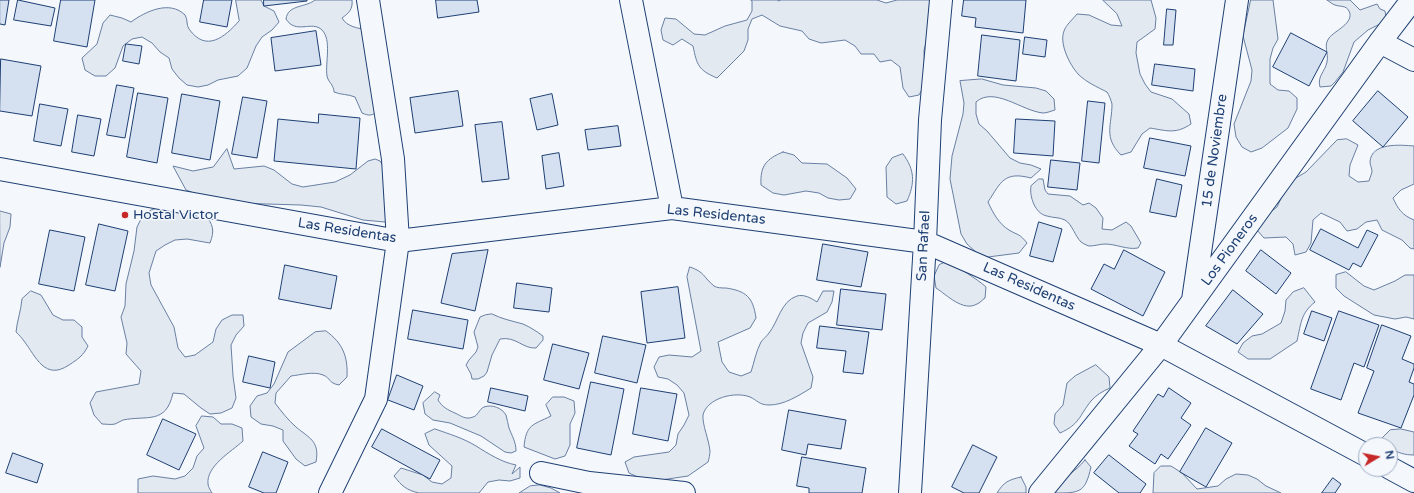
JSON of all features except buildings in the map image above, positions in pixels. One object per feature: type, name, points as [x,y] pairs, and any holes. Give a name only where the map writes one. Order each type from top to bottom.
[{"type":"street","points":[[330,493],[376,399],[398,241],[393,159],[368,0]]},
{"type":"street","points":[[631,0],[672,208]]},
{"type":"street","name":"San Rafael","points":[[910,493],[925,242],[930,120],[940,0]]},
{"type":"street","name":"15 de Noviembre","points":[[1192,302],[1237,0]]},
{"type":"street","name":"Los Pioneros","points":[[1040,493],[1161,345],[1412,0]]},
{"type":"street","points":[[1380,42],[1414,60]]},
{"type":"street","name":"Las Residentas","points":[[0,169],[398,241],[672,208],[925,242],[1161,345],[1358,451]]},
{"type":"street","points":[[1398,472],[1414,481]]},
{"type":"street","points":[[541,473],[589,483],[684,493]]},
{"type":"shaded area","points":[[236,0],[261,0],[264,6],[274,11],[279,22],[272,30],[262,37],[256,46],[247,68],[238,76],[218,80],[208,85],[198,87],[187,85],[172,69],[169,58],[160,52],[152,43],[142,37],[132,39],[123,46],[115,68],[106,76],[95,76],[85,70],[82,58],[97,44],[103,23],[110,15],[131,22],[151,11],[172,8],[185,15],[188,27],[195,36],[202,40],[209,41],[222,37],[239,21]]},
{"type":"shaded area","points":[[315,0],[352,0],[350,10],[342,18],[344,21],[356,28],[367,30],[378,111],[374,114],[369,115],[362,113],[355,97],[334,92],[327,76],[327,40],[322,30],[314,26],[294,26],[286,19],[287,14],[290,11]]},
{"type":"shaded area","points":[[751,0],[877,0],[886,3],[897,0],[931,0],[931,19],[924,51],[925,84],[919,95],[909,97],[903,88],[900,67],[891,60],[880,62],[874,54],[861,54],[855,46],[845,40],[821,43],[809,39],[802,31],[780,26],[762,15],[752,19],[748,29],[748,40],[744,51],[717,78],[699,66],[693,46],[682,39],[673,45],[663,40],[661,30],[665,18],[676,19],[694,34],[705,35],[725,26],[747,20],[752,11]]},
{"type":"shaded area","points":[[1103,0],[1151,0],[1156,18],[1155,29],[1137,42],[1136,53],[1140,74],[1151,92],[1172,99],[1189,114],[1191,124],[1181,129],[1172,131],[1150,128],[1142,134],[1131,152],[1121,155],[1115,149],[1110,136],[1112,104],[1107,92],[1088,82],[1078,74],[1066,54],[1063,42],[1065,29],[1077,14],[1089,15],[1111,25],[1122,26],[1117,14]]},
{"type":"shaded area","points":[[1251,0],[1273,0],[1278,39],[1273,48],[1270,59],[1270,84],[1278,90],[1289,91],[1297,98],[1297,109],[1288,128],[1262,148],[1251,152],[1242,147],[1236,137],[1234,124],[1251,81],[1252,70],[1243,36]]},
{"type":"shaded area","points":[[1327,0],[1350,0],[1360,10],[1377,4],[1380,9],[1385,11],[1386,17],[1384,22],[1368,30],[1354,42],[1343,72],[1335,82],[1331,86],[1320,87],[1320,77],[1327,62],[1327,41],[1347,23],[1350,15],[1349,11],[1343,6],[1334,5]]},
{"type":"shaded area","points":[[982,79],[1003,85],[1036,88],[1046,91],[1054,99],[1055,110],[1043,113],[1000,98],[991,97],[983,98],[976,102],[976,114],[979,124],[1010,158],[1020,163],[1041,169],[1031,178],[1015,176],[1004,180],[988,202],[1002,225],[1020,236],[1027,243],[1019,253],[988,257],[977,253],[967,244],[961,234],[950,179],[952,156],[963,114],[964,103],[960,81]]},
{"type":"shaded area","points":[[1347,139],[1358,145],[1350,165],[1349,176],[1358,182],[1369,181],[1372,172],[1370,162],[1375,151],[1395,145],[1414,146],[1414,184],[1401,190],[1393,198],[1401,211],[1406,216],[1414,220],[1414,249],[1410,248],[1402,240],[1382,230],[1377,220],[1366,222],[1357,229],[1347,231],[1340,222],[1321,213],[1313,220],[1311,243],[1306,252],[1295,255],[1293,244],[1286,237],[1264,238],[1257,230],[1260,220],[1277,207],[1287,186],[1306,172],[1337,140]]},
{"type":"shaded area","points":[[227,149],[234,169],[264,166],[274,170],[292,184],[303,187],[335,182],[350,175],[368,161],[375,159],[380,161],[384,167],[393,200],[385,222],[363,220],[321,207],[233,203],[207,198],[186,190],[173,166],[193,171],[213,167]]},
{"type":"shaded area","points":[[783,152],[794,155],[802,163],[827,164],[847,178],[856,189],[850,199],[839,200],[828,198],[819,193],[806,191],[784,195],[773,193],[761,185],[761,178],[765,164],[772,157]]},
{"type":"shaded area","points":[[903,154],[912,171],[912,182],[907,201],[896,204],[887,197],[886,167],[892,158]]},
{"type":"shaded area","points":[[1039,179],[1043,179],[1045,190],[1048,194],[1070,196],[1083,205],[1089,203],[1096,208],[1103,218],[1102,229],[1112,230],[1126,222],[1131,226],[1141,243],[1138,248],[1105,244],[1089,246],[1081,242],[1070,224],[1065,220],[1043,215],[1036,208],[1031,195],[1031,186]]},
{"type":"shaded area","points":[[161,207],[205,214],[210,221],[213,231],[210,243],[187,239],[175,240],[156,251],[149,273],[151,285],[174,327],[178,348],[185,357],[195,355],[213,342],[216,329],[222,320],[232,315],[243,315],[244,326],[236,335],[231,345],[236,398],[232,408],[221,413],[210,414],[184,394],[173,393],[166,410],[154,417],[123,420],[116,424],[102,424],[94,415],[90,403],[96,392],[139,384],[141,371],[126,354],[127,343],[121,317],[125,306],[126,284],[134,251],[137,227],[142,217],[151,210]]},
{"type":"shaded area","points":[[0,211],[11,214],[10,227],[4,243],[0,267]]},
{"type":"shaded area","points":[[950,260],[986,287],[985,298],[979,303],[972,306],[966,306],[955,302],[936,288],[934,276],[939,265]]},
{"type":"shaded area","points":[[690,267],[701,273],[715,287],[733,289],[743,293],[753,305],[756,318],[750,328],[718,342],[722,362],[729,372],[741,376],[751,372],[756,353],[761,342],[772,328],[787,302],[797,296],[805,296],[817,302],[823,291],[834,291],[832,302],[827,312],[808,323],[803,333],[801,343],[813,377],[811,388],[791,400],[775,405],[763,404],[744,395],[722,397],[716,400],[710,404],[703,415],[710,451],[708,462],[688,476],[661,480],[640,478],[629,473],[625,462],[634,457],[669,452],[676,445],[678,434],[689,415],[684,393],[677,385],[668,379],[658,377],[654,367],[659,357],[669,355],[692,357],[701,351],[687,277]]},
{"type":"shaded area","points":[[1346,272],[1364,286],[1374,290],[1405,275],[1414,275],[1414,319],[1406,317],[1395,319],[1374,315],[1344,296],[1336,288],[1336,275]]},
{"type":"shaded area","points":[[1304,288],[1315,302],[1304,314],[1297,341],[1270,359],[1248,359],[1238,352],[1243,343],[1252,336],[1262,334],[1281,323],[1285,311],[1286,300],[1293,292]]},
{"type":"shaded area","points":[[31,291],[41,295],[53,315],[63,320],[74,320],[82,327],[82,337],[88,346],[80,357],[61,369],[47,369],[42,365],[16,332],[22,299]]},
{"type":"shaded area","points":[[492,314],[503,319],[528,326],[543,336],[543,340],[536,348],[531,348],[511,339],[500,339],[492,355],[487,372],[484,376],[478,379],[472,379],[466,365],[478,347],[474,332],[480,317]]},
{"type":"shaded area","points":[[326,331],[337,340],[343,351],[347,363],[347,377],[339,385],[333,383],[326,376],[319,374],[311,373],[291,376],[276,393],[275,403],[290,421],[309,437],[315,445],[317,455],[316,462],[305,466],[296,459],[283,441],[283,430],[273,426],[261,424],[251,417],[250,406],[257,396],[267,393],[274,384],[288,352],[315,332]]},
{"type":"shaded area","points":[[1096,365],[1109,377],[1110,388],[1095,397],[1075,423],[1067,430],[1060,433],[1054,424],[1055,414],[1063,405],[1067,383],[1075,376]]},
{"type":"shaded area","points":[[435,392],[440,395],[438,400],[443,406],[464,417],[470,418],[475,416],[482,408],[487,406],[493,406],[502,410],[506,415],[509,428],[515,442],[516,451],[511,453],[505,452],[481,436],[450,423],[433,420],[425,414],[423,403]]},
{"type":"shaded area","points":[[553,397],[564,397],[574,401],[575,413],[570,424],[570,445],[565,456],[555,459],[524,447],[529,429],[535,424],[551,416],[546,405]]},
{"type":"shaded area","points":[[202,416],[213,417],[221,424],[232,424],[242,428],[243,441],[215,465],[208,477],[209,488],[212,493],[138,493],[138,479],[153,476],[175,479],[185,476],[193,468],[197,456],[204,448],[196,426]]},
{"type":"shaded area","points":[[435,429],[456,436],[500,460],[516,465],[512,474],[520,467],[520,478],[510,481],[499,480],[488,482],[479,493],[419,493],[407,489],[394,476],[401,468],[423,475],[432,482],[442,484],[451,478],[452,466],[429,445],[425,434]]},
{"type":"shaded area","points":[[1401,429],[1414,432],[1414,455],[1408,455],[1398,452],[1398,437],[1383,437],[1390,430]]},
{"type":"shaded area","points":[[1085,460],[1091,467],[1084,487],[1076,492],[1054,493],[1060,483]]},
{"type":"shaded area","points":[[1161,466],[1171,466],[1182,473],[1197,489],[1218,486],[1226,479],[1236,474],[1248,475],[1281,493],[1153,493],[1154,473]]},
{"type":"shaded area","points":[[1021,477],[1026,487],[1026,493],[997,493],[1007,482]]},
{"type":"shaded area","points":[[540,485],[551,488],[560,493],[519,493],[530,486]]},
{"type":"place","name":"Hostal Victor","points":[[125,215]]}]
